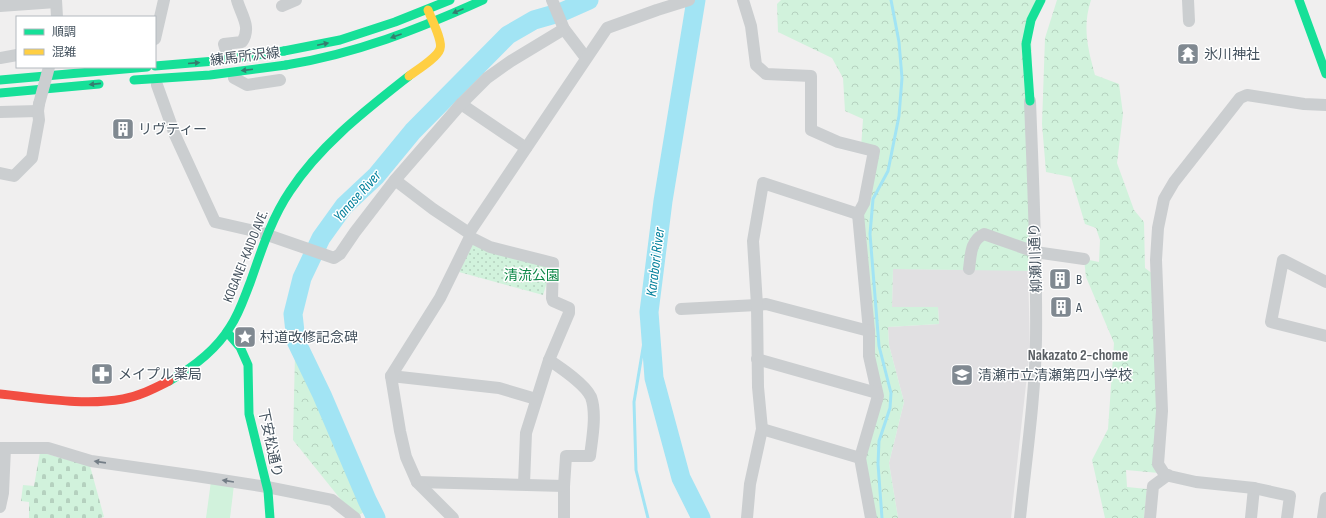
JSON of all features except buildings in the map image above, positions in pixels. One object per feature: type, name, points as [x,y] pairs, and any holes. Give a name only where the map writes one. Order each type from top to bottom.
[{"type":"street","points":[[156,35],[164,0]]},
{"type":"street","points":[[227,54],[224,44],[242,42],[246,36],[247,25],[237,0]]},
{"type":"street","points":[[282,6],[296,0]]},
{"type":"street","name":"練馬所沢線","points":[[156,66],[284,51],[340,40],[384,26],[450,0]]},
{"type":"street","name":"練馬所沢線","points":[[130,81],[210,75],[286,65],[343,53],[378,43],[433,22],[482,0]]},
{"type":"street","points":[[552,0],[563,26],[586,58]]},
{"type":"street","points":[[453,518],[417,482],[406,457],[391,376],[440,298],[470,235],[526,148],[607,28],[689,0]]},
{"type":"street","points":[[744,0],[751,26],[756,65],[766,74],[811,76],[810,130],[838,142],[874,151],[864,203],[858,214],[869,331],[869,356],[878,393],[860,458],[871,518]]},
{"type":"street","name":"柳瀬川通り","points":[[1020,518],[1032,402],[1036,341],[1036,272],[1030,101],[1026,44],[1031,20],[1041,0]]},
{"type":"street","points":[[1188,0],[1189,20]]},
{"type":"street","points":[[1299,0],[1326,74]]},
{"type":"street","points":[[0,6],[56,1],[56,16]]},
{"type":"street","name":"KOGANEI-KAIDO AVE.","points":[[0,394],[66,400],[101,401],[122,399],[150,390],[171,380],[192,366],[227,332],[243,303],[267,234],[289,192],[305,170],[330,142],[436,55],[440,50],[441,44],[428,9]]},
{"type":"street","points":[[156,85],[174,135],[215,222],[267,234],[334,258],[340,254],[395,180],[461,104],[487,78],[563,26]]},
{"type":"street","points":[[0,58],[16,55]]},
{"type":"street","points":[[0,173],[14,176],[32,158],[39,120],[39,108],[49,68]]},
{"type":"street","points":[[0,80],[132,68]]},
{"type":"street","points":[[234,78],[247,85],[280,80]]},
{"type":"street","points":[[0,94],[110,83]]},
{"type":"street","points":[[1287,518],[1290,496],[1254,488],[1196,482],[1168,475],[1158,464],[1162,412],[1156,260],[1158,228],[1164,199],[1174,182],[1240,98],[1247,95],[1304,104],[1326,105]]},
{"type":"street","points":[[461,104],[526,148]]},
{"type":"street","points":[[0,112],[39,108]]},
{"type":"street","points":[[395,180],[433,209],[490,247],[553,263],[552,298],[553,301],[569,308],[569,313],[549,360],[526,433],[524,484]]},
{"type":"street","points":[[747,518],[750,484],[762,429],[758,387],[757,306],[753,241],[763,183],[858,214]]},
{"type":"street","points":[[969,269],[972,246],[979,236],[984,234],[1035,252],[1084,259]]},
{"type":"street","points":[[1326,282],[1283,260],[1271,322],[1326,336]]},
{"type":"street","points":[[681,310],[757,306],[766,304],[869,331]]},
{"type":"street","name":"下安松通り","points":[[227,332],[235,338],[248,365],[249,413],[267,487],[270,518]]},
{"type":"street","points":[[757,359],[878,393]]},
{"type":"street","points":[[549,360],[579,383],[588,392],[593,408],[593,429],[590,456],[566,456],[564,518]]},
{"type":"street","points":[[391,376],[499,388],[536,399]]},
{"type":"street","points":[[762,429],[860,458]]},
{"type":"street","points":[[0,507],[4,493],[3,448],[48,448],[91,461],[267,487],[332,500],[355,518]]},
{"type":"street","points":[[1150,518],[1153,486],[1168,475]]},
{"type":"street","points":[[417,482],[564,486]]},
{"type":"street","points":[[1251,518],[1254,488]]},
{"type":"street","points":[[1323,518],[1326,498]]},
{"type":"shaded area","name":"清瀬市立清瀬第四小学校","points":[[893,269],[1028,270],[1030,349],[1011,518],[898,518],[889,463],[904,402],[889,345],[888,327],[939,324],[938,307],[892,307]]},
{"type":"green space","points":[[781,0],[1041,0],[1031,20],[1036,271],[893,269],[892,307],[938,307],[939,324],[888,327],[889,345],[904,402],[889,463],[898,518],[872,518],[860,458],[877,393],[858,214],[874,151],[861,148],[863,119],[845,111],[843,78],[832,58],[778,32],[777,4]]},
{"type":"green space","points":[[1057,0],[1091,0],[1088,10],[1086,29],[1090,56],[1095,75],[1119,84],[1123,114],[1117,163],[1134,210],[1144,222],[1145,268],[1153,274],[1159,473],[1126,470],[1127,487],[1147,489],[1144,518],[1105,518],[1092,460],[1108,429],[1114,343],[1086,277],[1084,259],[1099,262],[1100,240],[1096,228],[1085,224],[1071,177],[1046,172],[1042,124],[1045,38]]},
{"type":"green space","name":"清流公園","points":[[474,242],[553,263],[543,295],[459,272]]},
{"type":"green space","points":[[295,354],[366,511],[359,515],[342,501],[293,440]]},
{"type":"green space","points":[[40,452],[90,466],[104,517],[29,518],[29,502],[21,501],[23,485],[34,486]]},
{"type":"green space","points":[[211,481],[234,485],[230,518],[206,518]]},
{"type":"waterway","name":"Yanase River","points":[[376,518],[322,395],[296,341],[293,314],[302,278],[321,238],[344,206],[376,176],[413,131],[508,35],[534,20],[562,12],[589,0]]},
{"type":"waterway","name":"Karabori River","points":[[696,0],[663,201],[649,312],[654,378],[681,478],[701,518]]},
{"type":"waterway","points":[[882,518],[878,464],[879,441],[890,408],[891,393],[879,346],[870,234],[873,199],[888,171],[899,116],[902,78],[899,42],[891,0]]},
{"type":"waterway","points":[[648,518],[636,470],[634,402],[649,312]]},
{"type":"traffic: fast","points":[[284,51],[340,40],[395,22],[450,0]]},
{"type":"traffic: fast","points":[[286,65],[362,47],[435,21],[483,0]]},
{"type":"traffic: fast","points":[[1030,101],[1026,44],[1031,20],[1041,0]]},
{"type":"traffic: fast","points":[[1299,0],[1326,74]]},
{"type":"traffic: fast","points":[[156,66],[215,61],[284,51]]},
{"type":"traffic: fast","points":[[134,80],[210,75],[286,65]]},
{"type":"traffic: fast","points":[[0,80],[136,68]]},
{"type":"traffic: fast","points":[[169,381],[211,351],[230,327],[241,306],[262,248],[277,213],[302,174],[329,143],[376,102],[409,76]]},
{"type":"traffic: fast","points":[[0,93],[99,84]]},
{"type":"traffic: fast","points":[[227,332],[240,347],[248,365],[249,414],[268,491],[270,518]]},
{"type":"traffic: slow","points":[[409,76],[431,60],[440,49],[440,41],[428,10]]},
{"type":"traffic: jam","points":[[0,394],[77,402],[108,401],[135,396],[169,381]]},
{"type":"place","name":"氷川神社","points":[[1188,54]]},
{"type":"place","name":"リヴティー","points":[[123,129]]},
{"type":"place","name":"B","points":[[1060,279]]},
{"type":"place","name":"A","points":[[1061,307]]},
{"type":"place","name":"村道改修記念碑","points":[[245,337]]},
{"type":"place","name":"メイプル薬局","points":[[102,374]]},
{"type":"place","name":"清瀬市立清瀬第四小学校","points":[[962,375]]},
{"type":"district","name":"Nakazato 2-chome","points":[[1078,355]]}]
